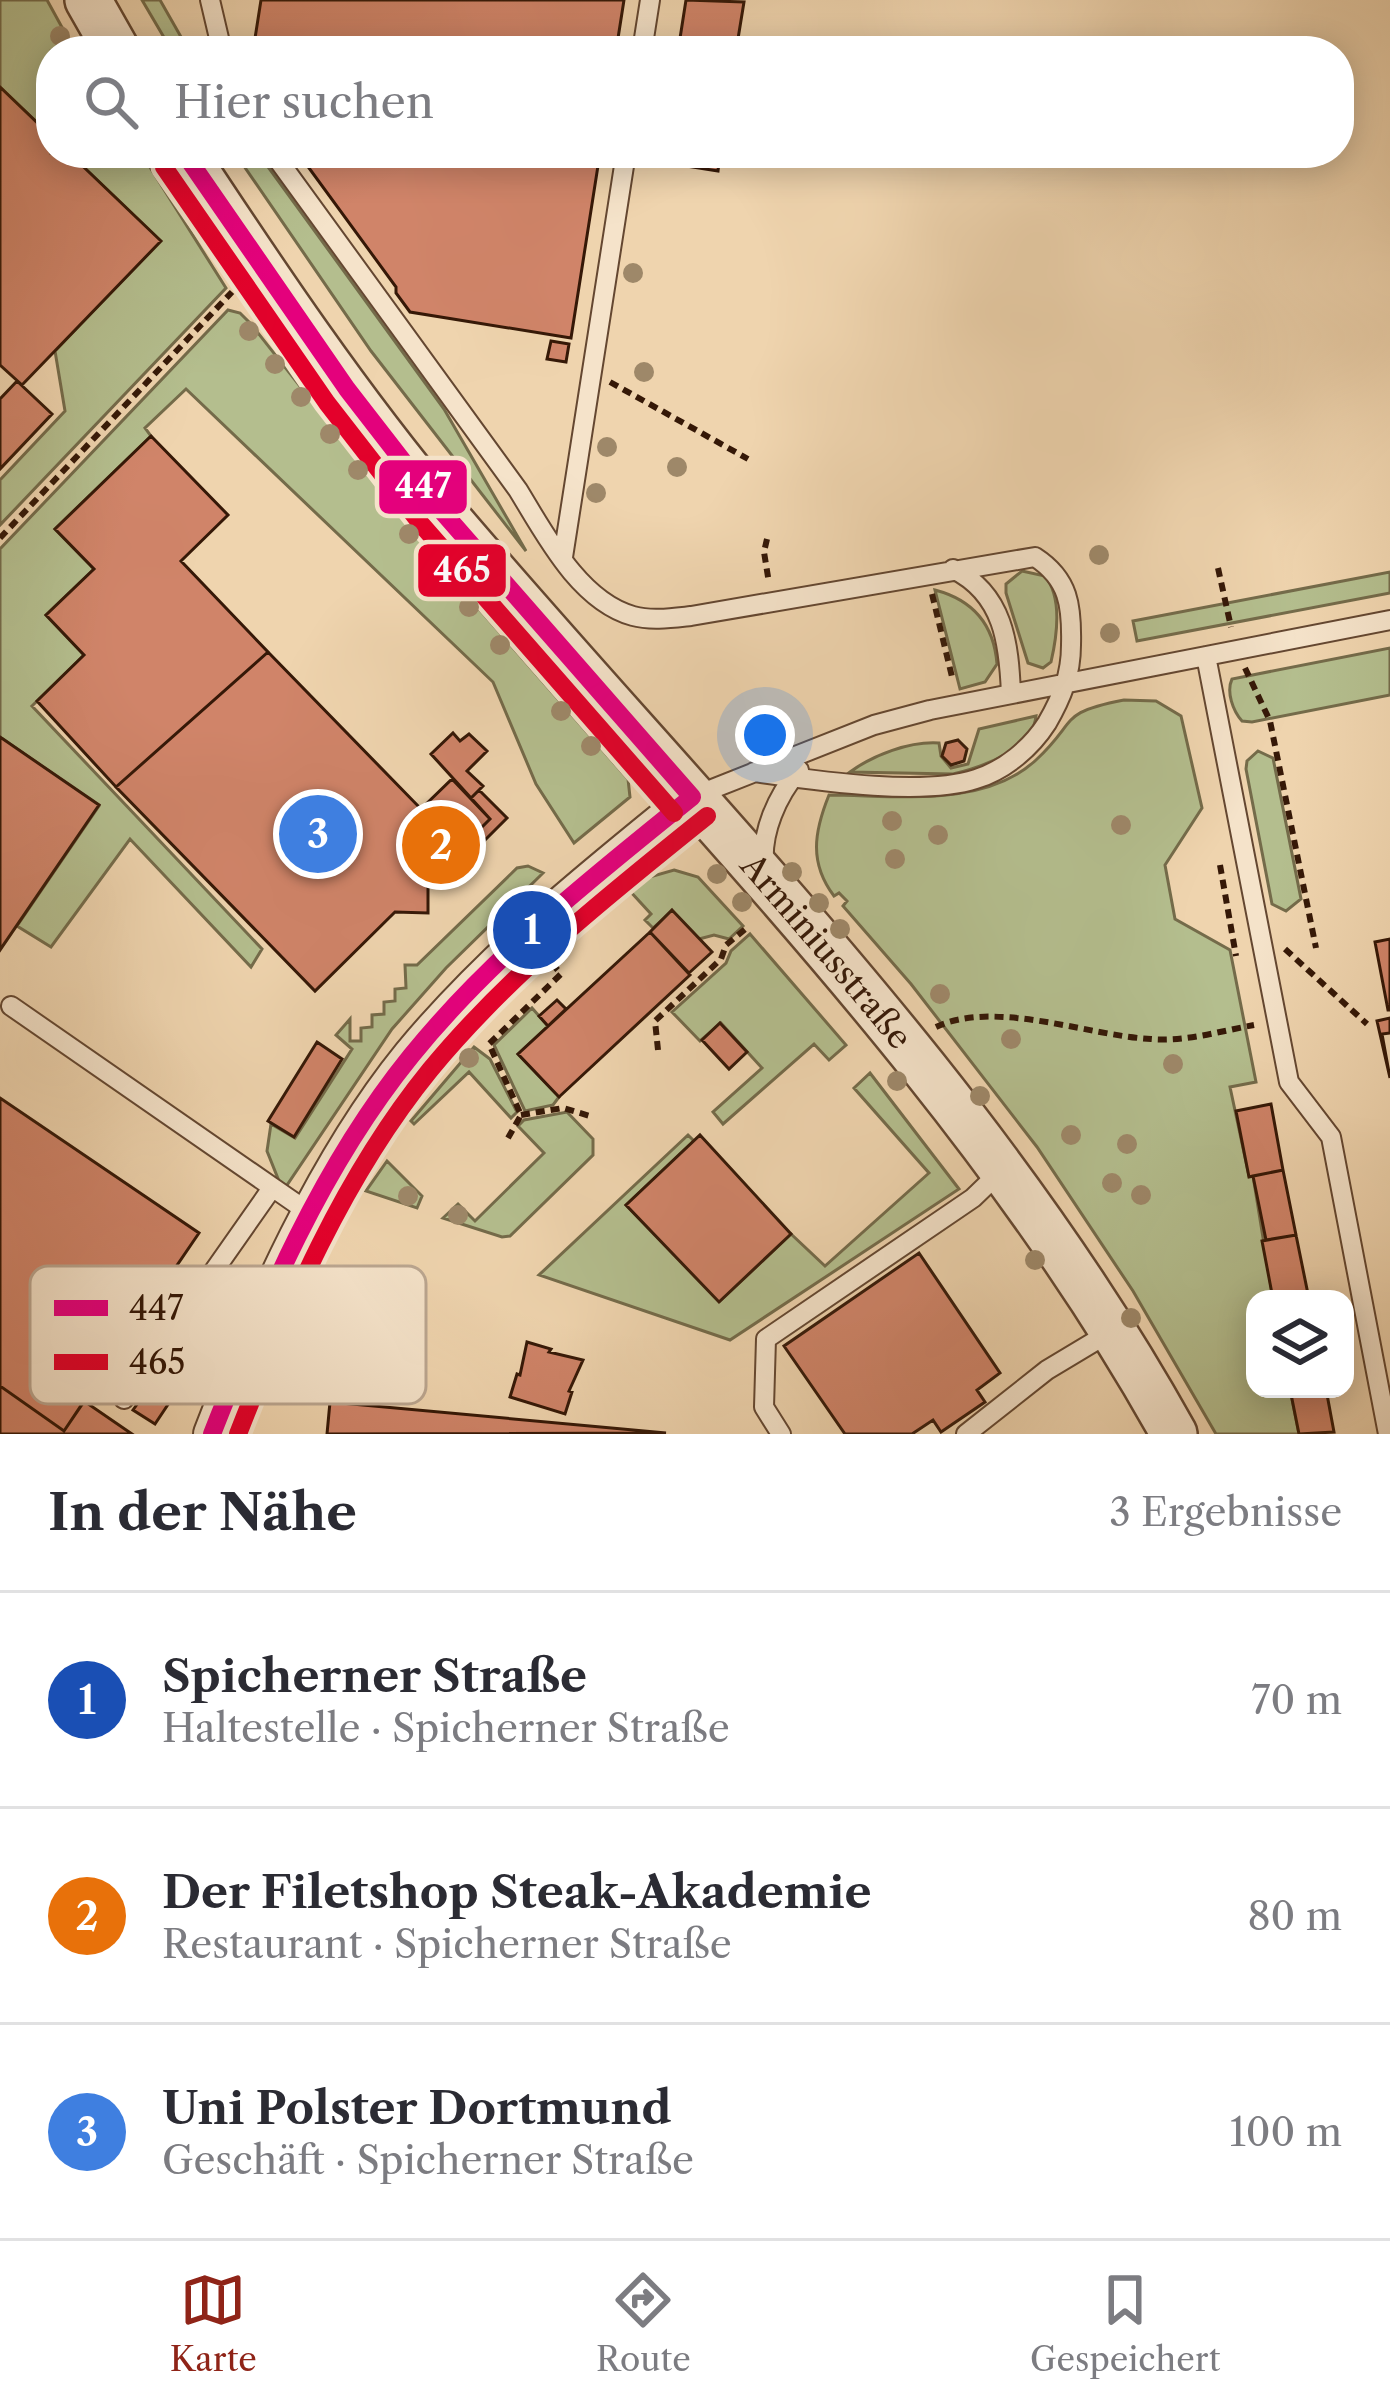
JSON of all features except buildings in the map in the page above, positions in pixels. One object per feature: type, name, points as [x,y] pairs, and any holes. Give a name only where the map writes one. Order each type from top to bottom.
[{"type":"street","points":[[88,0],[108,36]]},
{"type":"street","name":"Arminiusstraße","points":[[194,168],[347,389],[440,508],[908,1046],[1002,1170],[1112,1331],[1174,1434]]},
{"type":"street","points":[[286,1266],[348,1150],[410,1058],[467,995],[583,884],[692,797]]},
{"type":"street","points":[[212,1434],[223,1404]]},
{"type":"lane","points":[[210,0],[218,36]]},
{"type":"lane","points":[[644,36],[650,0]]},
{"type":"lane","points":[[284,168],[563,557],[606,604],[634,616],[691,616],[1035,556],[1055,570],[1064,584],[1070,603],[1067,683],[1039,736],[1012,760],[978,779],[947,785],[754,772]]},
{"type":"lane","points":[[563,557],[624,168]]},
{"type":"lane","points":[[953,569],[973,578],[1004,627],[1011,694]]},
{"type":"lane","points":[[692,797],[874,725],[958,703],[1390,620]]},
{"type":"lane","points":[[1206,656],[1289,1082],[1330,1137],[1388,1434]]},
{"type":"lane","points":[[766,878],[763,857],[780,796],[822,745]]},
{"type":"lane","points":[[11,1006],[311,1214]]},
{"type":"lane","points":[[781,1434],[764,1407],[766,1339],[973,1198],[1002,1170]]},
{"type":"lane","points":[[218,1266],[272,1188]]},
{"type":"lane","points":[[966,1434],[1048,1370],[1112,1331]]},
{"type":"path","points":[[0,538],[258,264]]},
{"type":"path","points":[[592,372],[748,458]]},
{"type":"path","points":[[767,538],[764,552],[772,602]]},
{"type":"path","points":[[1218,568],[1237,651],[1270,721],[1316,948]]},
{"type":"path","points":[[932,592],[958,703]]},
{"type":"path","points":[[1219,861],[1236,956]]},
{"type":"path","points":[[658,1050],[656,1021],[748,926]]},
{"type":"path","points":[[1294,956],[1367,1024]]},
{"type":"path","points":[[521,1115],[489,1043],[561,974],[547,958]]},
{"type":"path","points":[[908,1046],[942,1024],[974,1018],[1007,1018],[1168,1040],[1277,1021]]},
{"type":"path","points":[[521,1115],[563,1108],[590,1116]]},
{"type":"path","points":[[508,1138],[521,1115]]},
{"type":"green space","points":[[0,0],[47,0],[67,36],[36,36],[36,122],[0,87]]},
{"type":"green space","points":[[142,0],[160,0],[180,36],[163,36]]},
{"type":"green space","points":[[85,168],[150,168],[226,288],[0,525],[0,480],[65,411],[55,351],[160,241]]},
{"type":"green space","points":[[245,168],[269,168],[444,409],[526,551],[371,351]]},
{"type":"green space","points":[[228,310],[240,313],[251,324],[444,569],[628,779],[630,797],[574,843],[536,784],[493,682],[186,389],[145,428],[151,436],[55,529],[94,569],[46,615],[84,655],[32,706],[262,949],[251,967],[130,839],[51,947],[17,926],[99,806],[0,737],[0,549]]},
{"type":"green space","points":[[1022,571],[1045,576],[1054,595],[1055,641],[1051,662],[1043,668],[1028,663],[1006,593],[1006,584]]},
{"type":"green space","points":[[1390,572],[1390,593],[1137,641],[1133,621]]},
{"type":"green space","points":[[935,590],[960,600],[986,626],[997,664],[985,682],[960,689]]},
{"type":"green space","points":[[1390,648],[1390,695],[1252,722],[1242,721],[1233,707],[1232,679]]},
{"type":"green space","points":[[1156,701],[1181,716],[1202,808],[1165,865],[1175,919],[1230,950],[1256,1082],[1230,1087],[1249,1176],[1253,1176],[1272,1290],[1246,1290],[1246,1398],[1292,1398],[1299,1434],[1216,1434],[1133,1291],[1037,1147],[911,984],[843,906],[847,901],[839,893],[834,896],[817,859],[817,835],[829,795],[937,796],[991,786],[1036,760],[1078,714],[1103,705]]},
{"type":"green space","points":[[1036,716],[1033,728],[1016,747],[965,771],[850,772],[892,750],[928,743],[939,743],[941,756],[951,768],[968,764],[979,729]]},
{"type":"green space","points":[[1258,751],[1273,758],[1301,899],[1286,911],[1272,904],[1246,769],[1247,761]]},
{"type":"green space","points":[[528,866],[543,873],[446,968],[392,1029],[283,1191],[267,1151],[271,1124],[295,1138],[352,1049],[336,1035],[350,1019],[350,1041],[361,1041],[361,1028],[372,1027],[372,1015],[384,1014],[384,1002],[395,1001],[395,989],[406,988],[405,965],[417,965],[517,868]]},
{"type":"green space","points":[[674,870],[698,877],[743,926],[729,939],[714,935],[699,939],[672,911],[653,928],[645,920],[651,914],[629,890],[646,878]]},
{"type":"green space","points":[[750,934],[846,1045],[829,1060],[814,1044],[723,1124],[713,1112],[762,1068],[721,1023],[700,1041],[672,1012]]},
{"type":"green space","points":[[532,1008],[548,1026],[518,1054],[559,1097],[553,1105],[525,1111],[494,1045]]},
{"type":"green space","points":[[474,1047],[490,1059],[517,1112],[511,1118],[469,1072],[414,1124],[411,1121]]},
{"type":"green space","points":[[870,1073],[959,1189],[730,1340],[539,1275],[688,1135],[694,1141],[626,1205],[720,1301],[791,1234],[825,1266],[929,1173],[854,1088]]},
{"type":"green space","points":[[567,1112],[593,1139],[593,1155],[510,1236],[443,1218],[458,1204],[475,1221],[544,1153],[518,1126],[524,1120]]},
{"type":"green space","points":[[387,1161],[422,1196],[417,1208],[366,1191]]},
{"type":"transit line","name":"465","points":[[165,168],[327,403],[421,524],[674,813]]},
{"type":"transit line","name":"447","points":[[194,168],[347,389],[440,509],[692,797]]},
{"type":"transit line","name":"447","points":[[284,1266],[349,1143],[442,1020],[509,952],[692,797]]},
{"type":"transit line","name":"465","points":[[310,1266],[370,1154],[461,1034],[598,905],[707,816]]},
{"type":"transit line","name":"447","points":[[212,1434],[224,1404]]},
{"type":"transit line","name":"465","points":[[238,1434],[250,1404]]},
{"type":"place","name":"Uni Polster Dortmund","points":[[318,834]]},
{"type":"place","name":"Der Filetshop Steak-Akademie","points":[[441,845]]},
{"type":"place","name":"Spicherner Straße","points":[[532,930]]}]
